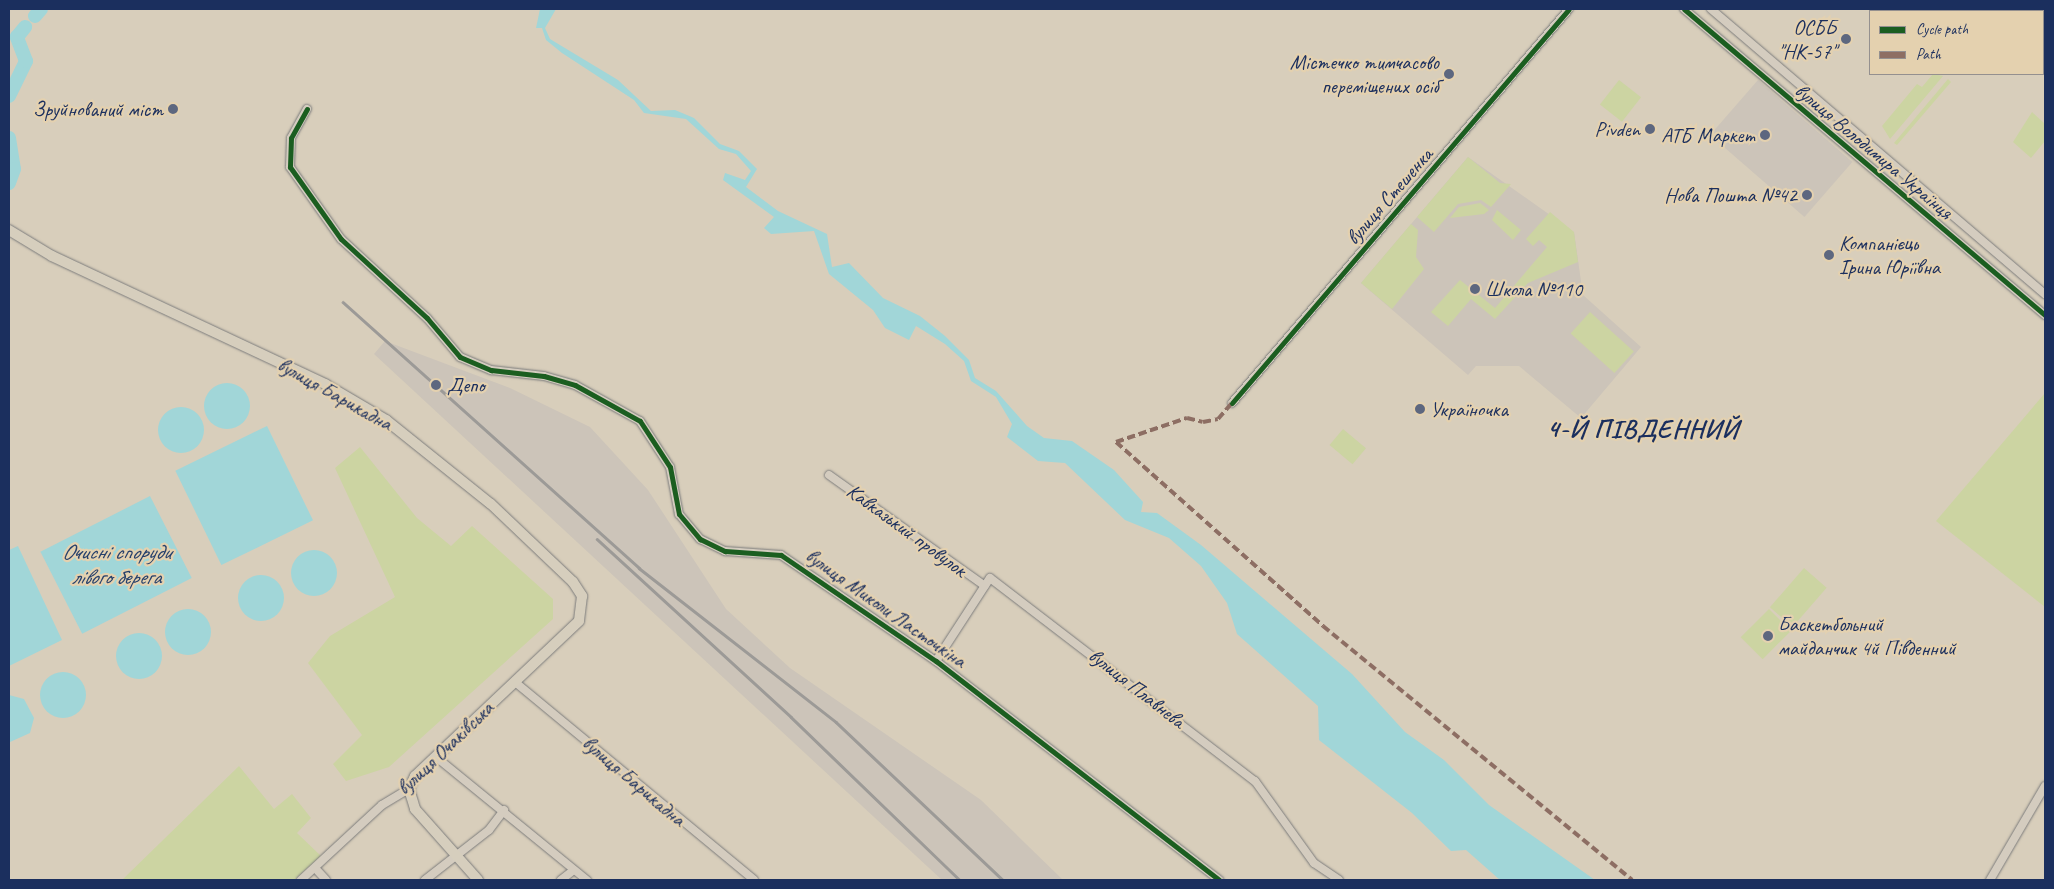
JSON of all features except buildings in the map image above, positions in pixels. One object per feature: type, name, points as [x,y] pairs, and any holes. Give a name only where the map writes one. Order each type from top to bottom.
[{"type":"main road","name":"вулиця Барикадна","points":[[9,230],[52,256],[325,384],[386,420],[491,504],[573,582],[582,596],[583,610],[566,635]]},
{"type":"main road","name":"вулиця Очаківська","points":[[408,789],[415,776],[566,635]]},
{"type":"main road","points":[[408,789],[416,809],[478,880]]},
{"type":"street","name":"вулиця Стешенка","points":[[1232,403],[1569,9]]},
{"type":"street","name":"вулиця Володимира Українця","points":[[1684,9],[2045,315]]},
{"type":"street","name":"вулиця Володимира Українця","points":[[1711,9],[2045,294]]},
{"type":"street","name":"вулиця Миколи Ласточкіна","points":[[307,109],[291,138],[290,167],[341,239],[427,318],[460,357],[491,370],[544,376],[575,385],[623,410],[640,422],[663,452],[679,514],[700,540],[726,551],[781,556],[936,661],[1219,880]]},
{"type":"street","name":"Кавказький провулок","points":[[829,474],[985,586]]},
{"type":"street","name":"вулиця Плавнева","points":[[985,586],[990,578],[1256,780],[1314,863],[1339,880]]},
{"type":"street","points":[[936,661],[985,586]]},
{"type":"street","name":"вулиця Барикадна","points":[[514,682],[754,880]]},
{"type":"street","points":[[436,757],[504,810],[587,880]]},
{"type":"street","points":[[1990,880],[2045,786]]},
{"type":"street","name":"вулиця Очаківська","points":[[301,880],[382,805],[408,789]]},
{"type":"street","points":[[425,880],[455,854],[477,840],[504,810]]},
{"type":"street","points":[[315,868],[326,880]]},
{"type":"street","points":[[561,880],[574,870]]},
{"type":"shaded area","points":[[1758,80],[1852,162],[1804,217],[1710,135]]},
{"type":"shaded area","name":"Школа №110","points":[[1468,157],[1574,232],[1583,295],[1641,347],[1581,418],[1519,366],[1476,366],[1468,375],[1361,283]]},
{"type":"shaded area","points":[[385,341],[510,388],[590,427],[648,490],[726,609],[790,668],[981,800],[1063,880],[942,880],[374,354]]},
{"type":"green space","points":[[1932,75],[1943,76],[1890,139],[1882,126],[1917,84],[1922,87]]},
{"type":"green space","points":[[1948,79],[1951,82],[1897,145],[1894,143]]},
{"type":"green space","points":[[1619,80],[1641,97],[1622,122],[1600,104]]},
{"type":"green space","points":[[2032,112],[2045,124],[2045,141],[2031,158],[2013,142]]},
{"type":"green space","points":[[1468,157],[1500,183],[1511,184],[1491,207],[1481,200],[1458,204],[1434,232],[1417,217]]},
{"type":"green space","points":[[1480,203],[1489,210],[1484,214],[1450,218],[1459,207]]},
{"type":"green space","points":[[1497,210],[1521,230],[1513,240],[1492,220]]},
{"type":"green space","points":[[1550,212],[1574,232],[1578,262],[1528,283],[1495,319],[1471,299],[1448,326],[1431,312],[1460,280],[1495,308],[1547,247],[1539,240],[1533,246],[1526,239]]},
{"type":"green space","points":[[1411,224],[1418,230],[1416,257],[1424,269],[1392,309],[1361,283]]},
{"type":"green space","points":[[1590,312],[1634,351],[1614,373],[1571,334]]},
{"type":"green space","points":[[2045,393],[2045,607],[1936,521]]},
{"type":"green space","points":[[1343,429],[1366,448],[1352,464],[1330,445]]},
{"type":"green space","points":[[360,447],[417,518],[451,546],[472,526],[553,599],[553,619],[389,767],[346,781],[333,764],[362,735],[308,663],[330,636],[395,597],[335,468]]},
{"type":"green space","points":[[1804,568],[1827,588],[1793,627],[1770,607]]},
{"type":"green space","name":"Баскетбольний майданчик 4й Південний","points":[[1769,609],[1791,631],[1763,659],[1741,637]]},
{"type":"green space","points":[[239,766],[274,809],[292,794],[311,818],[297,833],[321,856],[294,880],[122,880]]},
{"type":"water","points":[[540,9],[556,9],[545,28],[550,39],[618,80],[651,111],[675,110],[694,118],[720,144],[739,151],[757,169],[746,187],[778,211],[827,234],[832,267],[849,263],[883,298],[920,316],[945,336],[969,360],[975,378],[996,391],[1027,426],[1044,438],[1072,441],[1114,470],[1143,502],[1141,512],[1157,513],[1201,545],[1352,674],[1405,732],[1444,760],[1489,805],[1595,880],[1500,880],[1466,850],[1451,851],[1412,813],[1319,740],[1318,706],[1237,634],[1227,603],[1201,566],[1169,538],[1125,520],[1065,463],[1038,461],[1007,437],[1012,424],[996,397],[971,381],[964,361],[945,344],[916,326],[909,340],[885,328],[873,310],[829,274],[814,231],[771,234],[764,228],[774,217],[723,180],[725,173],[745,180],[751,171],[736,154],[719,149],[686,119],[644,113],[634,100],[562,53],[546,40],[542,28],[536,28]]},
{"type":"water","points":[[222,383],[232,383],[246,393],[250,406],[246,419],[240,425],[232,429],[222,429],[208,419],[204,411],[204,401],[214,387]]},
{"type":"water","points":[[176,407],[186,407],[200,417],[204,430],[200,443],[194,449],[186,453],[176,453],[162,443],[158,435],[158,425],[168,411]]},
{"type":"water","points":[[267,426],[313,520],[221,565],[175,471]]},
{"type":"water","name":"Очисні споруди лівого берега","points":[[150,496],[192,578],[82,634],[40,552]]},
{"type":"water","points":[[18,546],[62,640],[9,666],[9,550]]},
{"type":"water","points":[[309,550],[319,550],[333,560],[337,573],[333,586],[327,592],[319,596],[309,596],[295,586],[291,578],[291,568],[301,554]]},
{"type":"water","points":[[256,575],[266,575],[280,585],[284,598],[280,611],[274,617],[266,621],[256,621],[242,611],[238,603],[238,593],[248,579]]},
{"type":"water","points":[[183,609],[193,609],[207,619],[211,632],[207,645],[201,651],[193,655],[183,655],[169,645],[165,637],[165,627],[175,613]]},
{"type":"water","points":[[134,633],[144,633],[158,643],[162,656],[158,669],[152,675],[144,679],[134,679],[120,669],[116,661],[116,651],[126,637]]},
{"type":"water","points":[[58,672],[68,672],[82,682],[86,695],[82,708],[76,714],[68,718],[58,718],[44,708],[40,700],[40,690],[50,676]]},
{"type":"water","points":[[9,695],[24,699],[34,718],[30,733],[10,742]]},
{"type":"waterway","points":[[35,16],[41,9]]},
{"type":"waterway","points":[[9,96],[26,61],[17,37],[25,27]]},
{"type":"waterway","points":[[9,138],[14,169],[9,183]]},
{"type":"railway","points":[[343,302],[639,568],[836,722],[1003,880]]},
{"type":"railway","points":[[597,539],[791,717],[960,880]]},
{"type":"marked path","points":[[1116,442],[1187,418],[1203,422],[1218,419],[1232,403]]},
{"type":"marked path","points":[[1116,442],[1323,626],[1632,880]]},
{"type":"cycle path","points":[[1232,403],[1569,9]]},
{"type":"cycle path","points":[[1684,9],[2045,315]]},
{"type":"cycle path","points":[[307,109],[291,138],[290,167],[341,239],[427,318],[460,357],[491,370],[544,376],[575,385],[640,421],[670,467],[679,514],[700,539],[725,551],[781,555],[936,661],[1219,880]]},
{"type":"place","name":"ОСББ \"НК-57\"","points":[[1846,39]]},
{"type":"place","name":"Містечко тимчасово переміщених осіб","points":[[1449,74]]},
{"type":"place","name":"Зруйнований міст","points":[[173,109]]},
{"type":"place","name":"Pivden","points":[[1650,129]]},
{"type":"place","name":"АТБ Маркет","points":[[1765,135]]},
{"type":"place","name":"Нова Пошта №42","points":[[1807,195]]},
{"type":"place","name":"Компанієць Ірина Юріївна","points":[[1829,255]]},
{"type":"place","name":"Школа №110","points":[[1475,289]]},
{"type":"place","name":"Депо","points":[[436,385]]},
{"type":"place","name":"Україночка","points":[[1420,409]]},
{"type":"place","name":"Баскетбольний майданчик 4й Південний","points":[[1768,636]]},
{"type":"district","name":"4-Й ПІВДЕННИЙ","points":[[1643,429]]}]
